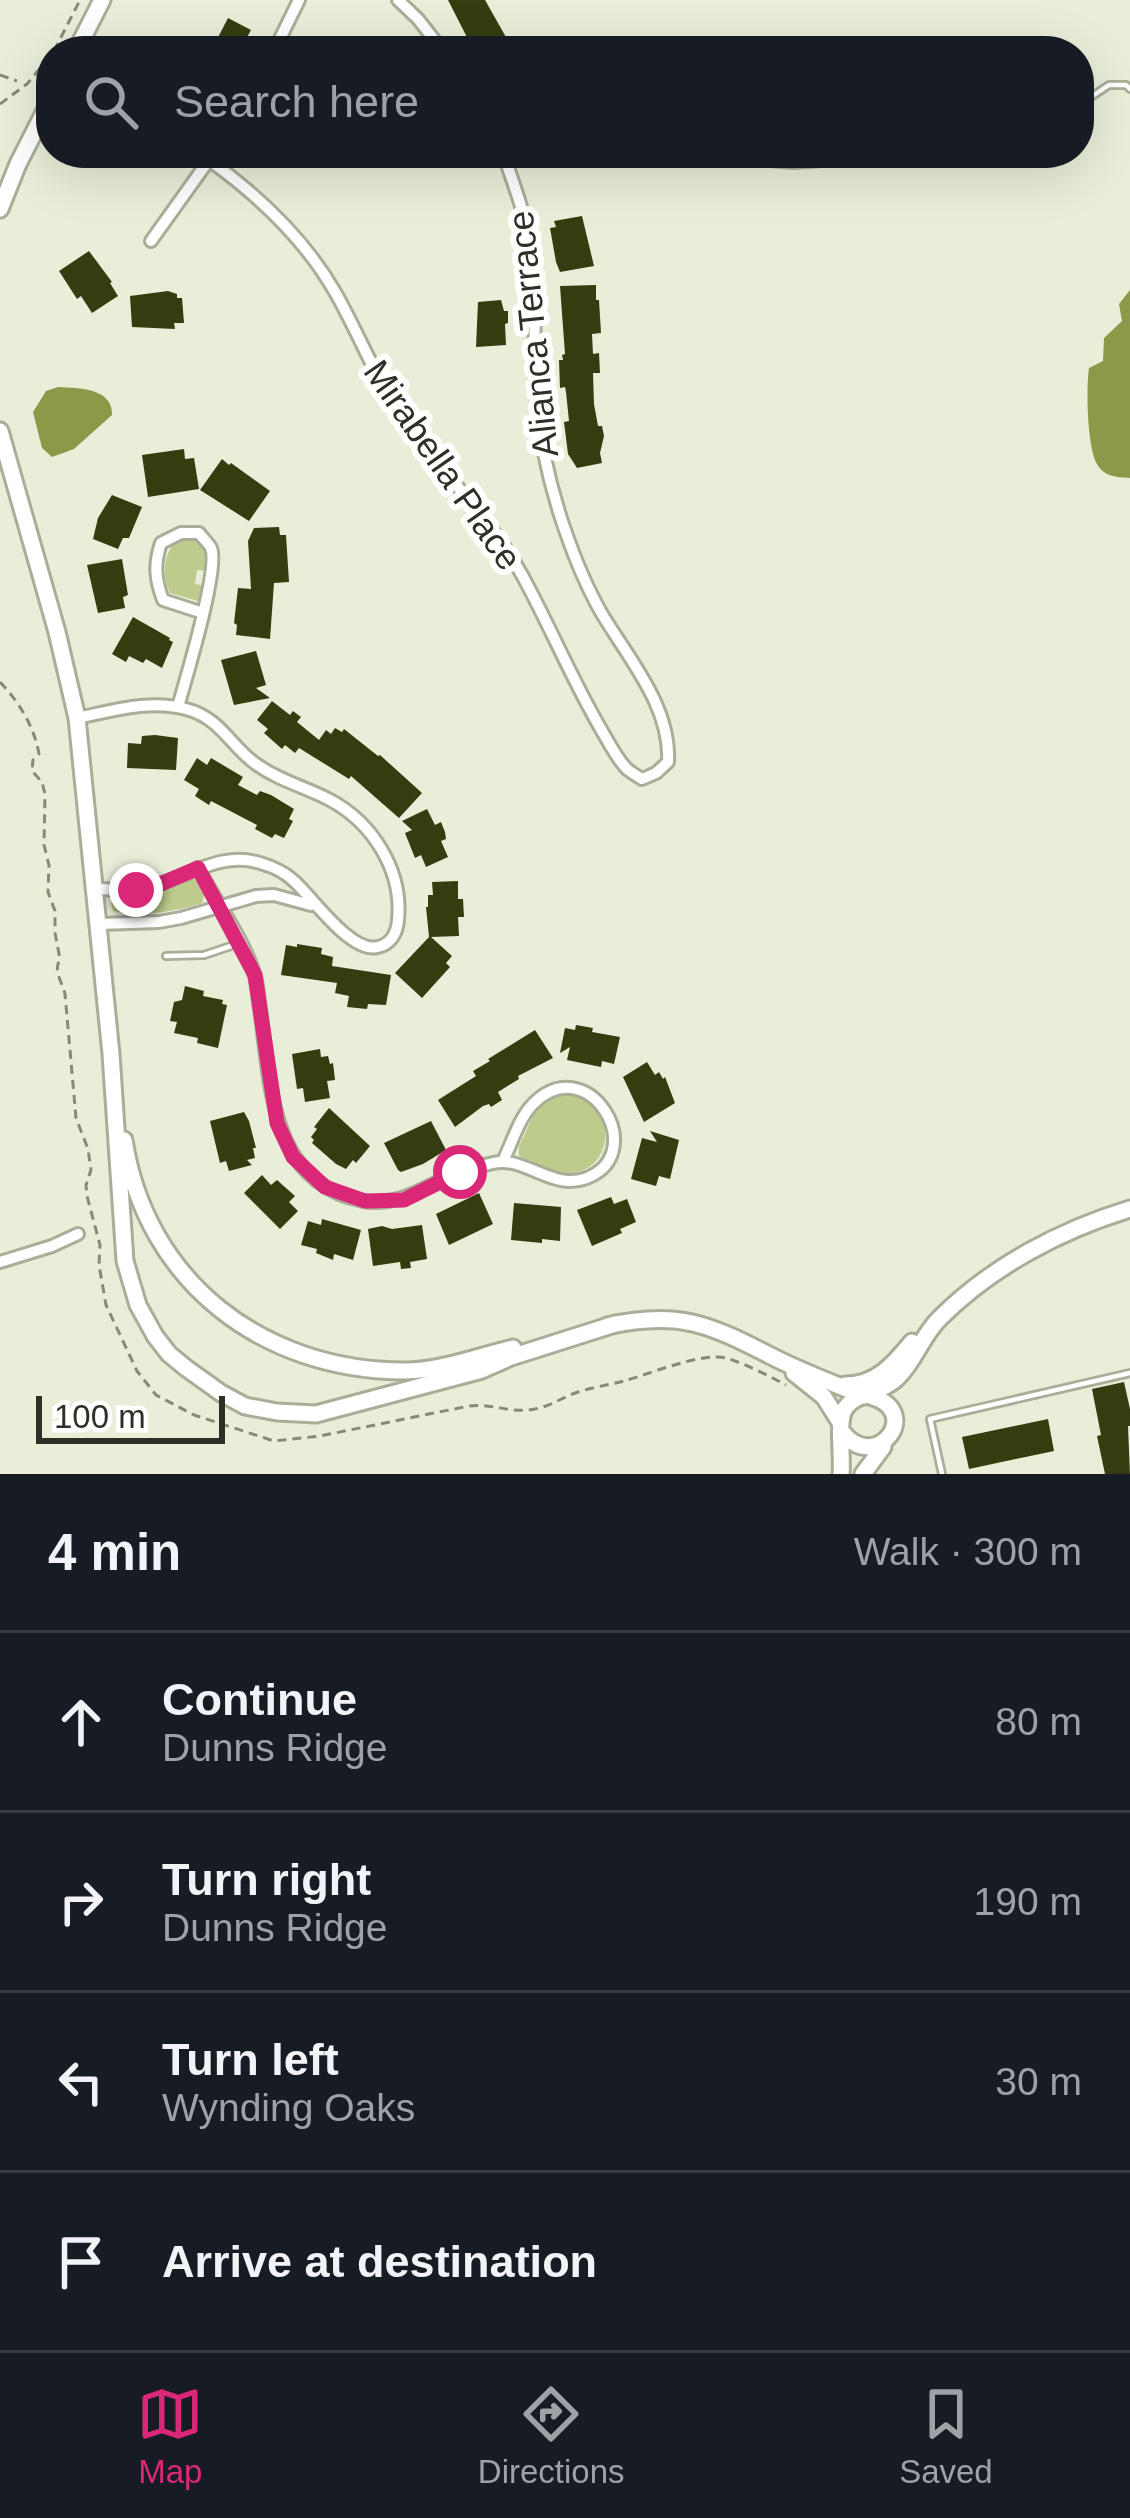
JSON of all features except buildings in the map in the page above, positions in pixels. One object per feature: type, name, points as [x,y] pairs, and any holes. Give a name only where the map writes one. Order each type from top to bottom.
[{"type":"street","points":[[84,36],[102,0]]},
{"type":"street","points":[[281,36],[299,0]]},
{"type":"street","points":[[398,0],[431,36]]},
{"type":"street","points":[[0,209],[36,129]]},
{"type":"street","points":[[151,241],[203,168]]},
{"type":"street","name":"Mirabella Place","points":[[224,168],[279,218],[332,287],[400,413],[521,574],[591,712],[628,770],[642,779],[656,773]]},
{"type":"street","name":"Alianca Terrace","points":[[508,168],[531,248],[536,395],[544,456],[580,569],[664,722],[668,762],[656,773]]},
{"type":"street","points":[[0,431],[77,718],[111,1054],[125,1261],[144,1319],[169,1354],[221,1393],[245,1406],[316,1414],[482,1370],[615,1324]]},
{"type":"street","points":[[178,707],[203,613],[213,561],[211,546],[199,533],[181,533],[160,543],[157,583],[163,599],[203,613]]},
{"type":"street","points":[[77,718],[142,706],[178,707],[213,722],[250,760],[357,818],[392,870],[398,927],[384,946],[360,945],[314,906],[295,882],[262,863],[230,860],[156,886],[95,889]]},
{"type":"street","points":[[198,868],[255,975],[277,1123],[293,1157],[325,1187],[365,1201],[404,1200],[460,1172],[503,1161],[549,1179],[571,1182],[592,1176],[606,1163],[614,1139],[610,1116],[595,1097],[574,1088],[547,1093],[529,1108],[503,1161]]},
{"type":"street","points":[[99,924],[159,922],[256,896],[274,895],[314,906]]},
{"type":"street","points":[[111,1054],[129,1174],[146,1218],[169,1257],[197,1289],[264,1340],[338,1366],[410,1372],[615,1324],[650,1318],[692,1323],[729,1334],[778,1360],[878,1398],[892,1409],[895,1427],[863,1474]]},
{"type":"street","points":[[836,1384],[857,1385],[874,1379],[923,1330],[1000,1270],[1072,1228],[1130,1209]]},
{"type":"street","points":[[0,1262],[78,1234]]},
{"type":"street","points":[[841,1474],[846,1407],[896,1380],[937,1320]]},
{"type":"street","points":[[778,1360],[824,1397],[848,1441],[862,1450],[886,1443]]},
{"type":"lane","points":[[1094,95],[1109,85],[1130,89]]},
{"type":"lane","points":[[166,956],[204,956],[240,943]]},
{"type":"lane","points":[[942,1474],[930,1419],[1130,1373]]},
{"type":"path","points":[[61,36],[80,0]]},
{"type":"path","points":[[0,104],[36,73]]},
{"type":"path","points":[[0,75],[17,81]]},
{"type":"path","points":[[0,682],[24,710],[39,754],[32,771],[45,794],[44,845],[48,892],[56,917],[57,976],[65,994],[72,1094],[90,1163],[87,1196],[100,1246],[106,1305],[128,1354],[156,1395],[194,1415],[282,1441],[469,1406],[513,1412],[538,1409],[663,1367],[721,1358],[792,1389]]},
{"type":"shaded area","points":[[1130,290],[1130,478],[1107,474],[1097,464],[1088,403],[1089,368],[1103,361],[1104,338],[1122,321],[1119,304]]},
{"type":"shaded area","points":[[58,387],[101,395],[112,415],[74,449],[52,457],[42,448],[33,412],[46,391]]},
{"type":"shaded area","points":[[181,538],[195,540],[206,551],[208,571],[197,570],[195,584],[205,586],[198,601],[170,593],[167,586],[167,555]]},
{"type":"shaded area","points":[[191,877],[202,885],[202,903],[158,913],[113,911],[111,903],[117,897],[149,893]]},
{"type":"shaded area","points":[[569,1094],[598,1111],[604,1125],[602,1152],[581,1171],[564,1173],[519,1156],[519,1146],[539,1107]]},
{"type":"route","points":[[136,890],[198,868],[255,975],[277,1123],[293,1157],[325,1187],[365,1201],[404,1200],[460,1172]]}]
